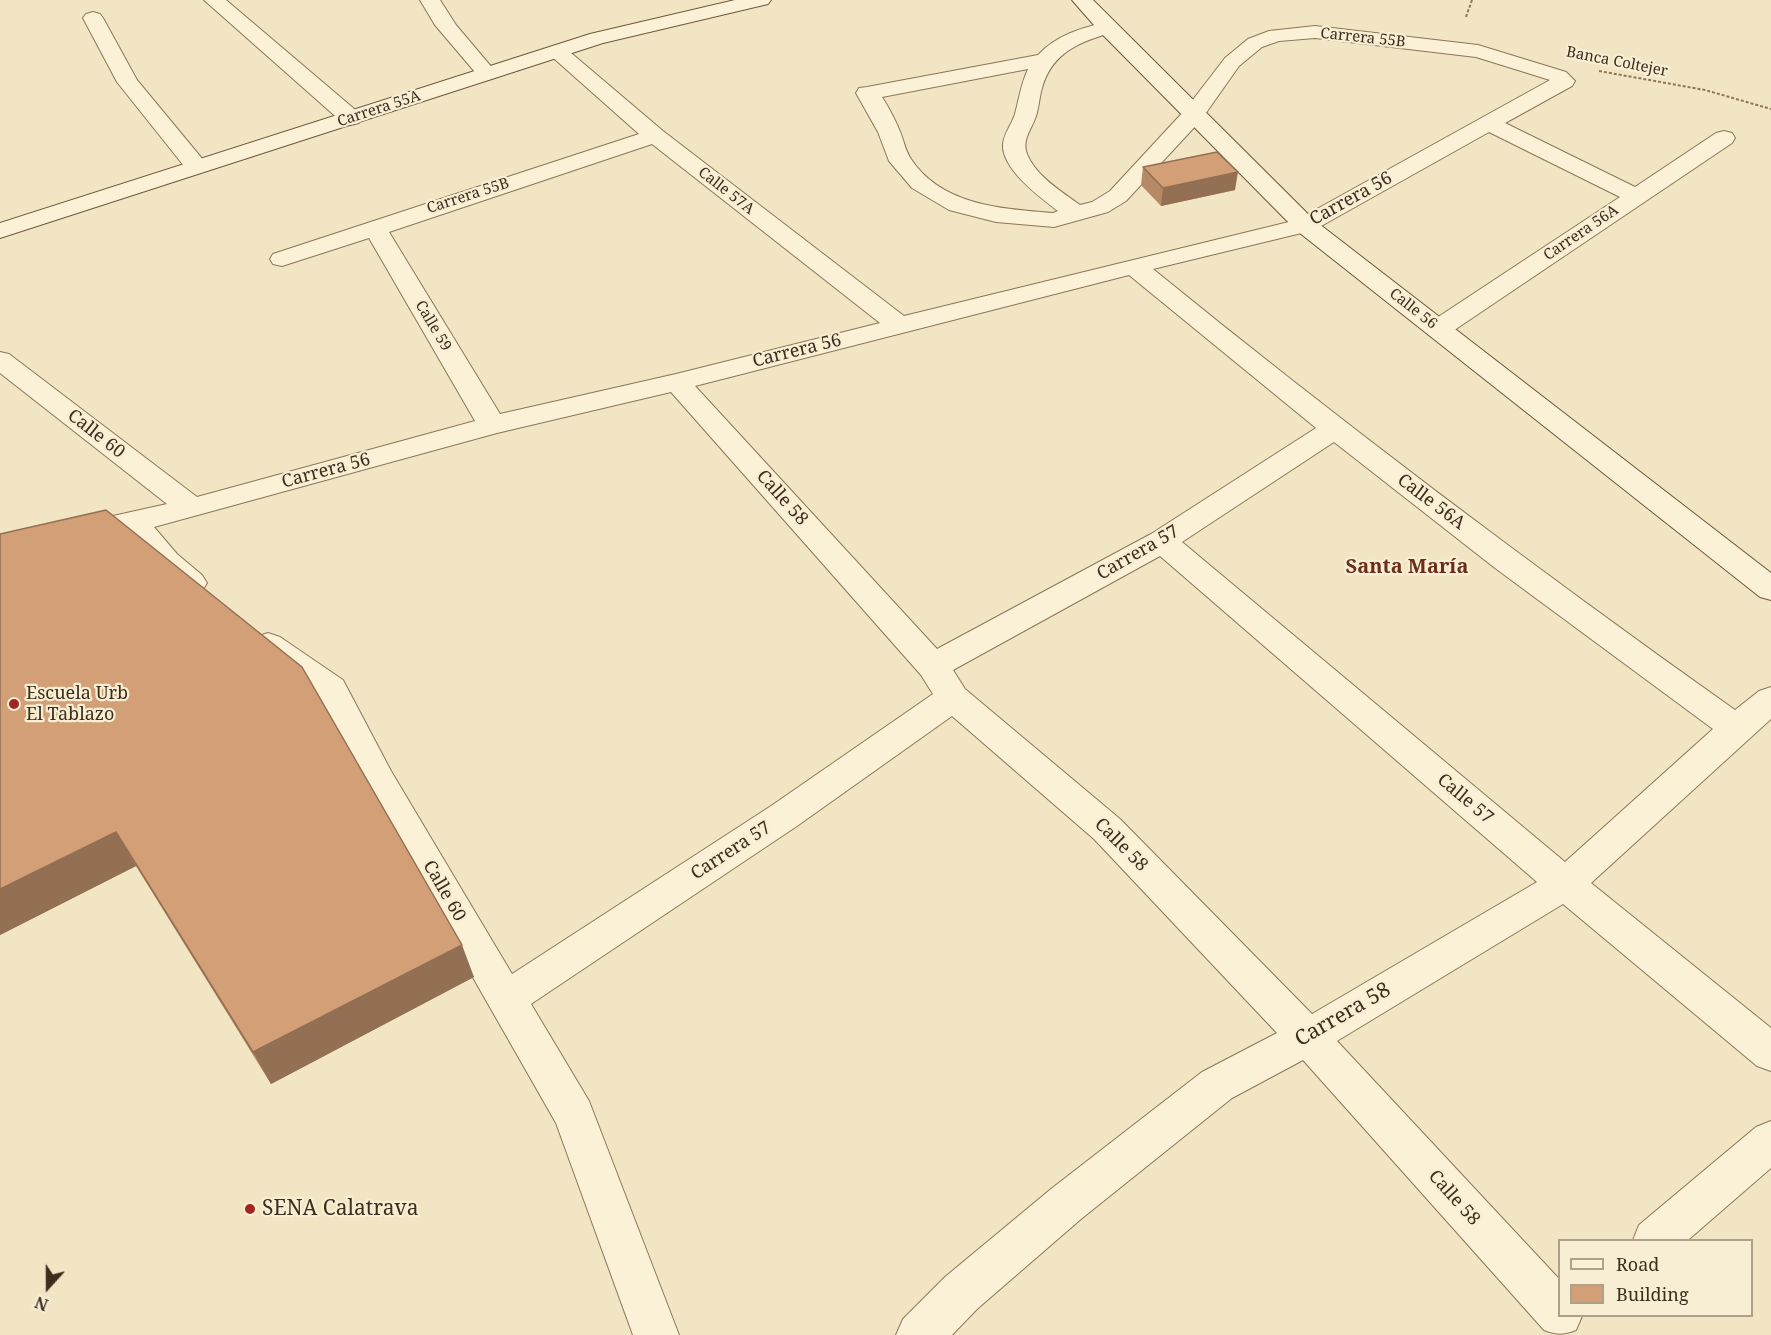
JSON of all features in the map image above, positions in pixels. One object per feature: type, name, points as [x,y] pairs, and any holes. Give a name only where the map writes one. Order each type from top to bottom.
[{"type":"street","points":[[214,0],[351,118]]},
{"type":"street","points":[[430,0],[446,27],[487,74]]},
{"type":"street","name":"Carrera 55A","points":[[0,231],[597,38],[760,0]]},
{"type":"street","name":"Calle 56","points":[[1082,0],[1193,115],[1305,225],[1771,589]]},
{"type":"street","points":[[93,18],[128,82],[196,166]]},
{"type":"street","points":[[1077,215],[1036,181],[1016,156],[1013,143],[1023,120],[1033,82],[1043,60],[1067,40],[1107,28]]},
{"type":"street","name":"Carrera 55B","points":[[1193,115],[1232,62],[1255,43],[1276,35],[1296,32],[1315,32],[1478,51],[1564,79]]},
{"type":"street","name":"Calle 57A","points":[[557,51],[655,136],[899,325]]},
{"type":"street","points":[[1043,60],[867,93],[889,132],[900,161],[920,183],[957,204],[996,215],[1054,220],[1100,207],[1118,196],[1193,115]]},
{"type":"street","name":"Carrera 56","points":[[0,551],[192,508],[492,425],[677,382],[1305,225],[1564,79]]},
{"type":"street","points":[[1487,122],[1636,196]]},
{"type":"street","name":"Carrera 55B","points":[[282,259],[655,136]]},
{"type":"street","name":"Carrera 56A","points":[[1438,329],[1724,138]]},
{"type":"street","name":"Calle 59","points":[[374,227],[492,425]]},
{"type":"street","name":"Calle 56A","points":[[1134,266],[1264,374],[1635,656],[1736,728]]},
{"type":"street","name":"Calle 60","points":[[0,360],[192,508]]},
{"type":"street","name":"Calle 58","points":[[677,382],[933,666],[953,698],[1107,829],[1308,1037],[1562,1322]]},
{"type":"street","name":"Carrera 57","points":[[933,666],[1162,541],[1335,428]]},
{"type":"street","name":"Calle 60","points":[[132,521],[166,561],[230,616],[331,689],[378,780],[574,1115],[656,1335]]},
{"type":"street","name":"Calle 57","points":[[1162,541],[1565,884],[1771,1053]]},
{"type":"street","name":"Carrera 57","points":[[505,1000],[784,816],[953,698]]},
{"type":"street","name":"Carrera 58","points":[[918,1335],[961,1293],[1066,1204],[1217,1085],[1308,1037],[1565,884],[1736,728],[1771,700]]},
{"type":"street","points":[[1656,1239],[1771,1141]]},
{"type":"path","name":"Banca Coltejer","points":[[1589,69],[1705,90],[1771,109]]},
{"type":"building","points":[[1217,152],[1238,172],[1163,188],[1143,167]]},
{"type":"building","points":[[106,510],[302,667],[462,945],[253,1052],[116,832],[0,889],[0,534]]},
{"type":"place","name":"Escuela Urb El Tablazo","points":[[14,704]]},
{"type":"place","name":"SENA Calatrava","points":[[250,1209]]},
{"type":"district","name":"Santa María","points":[[1407,567]]}]
